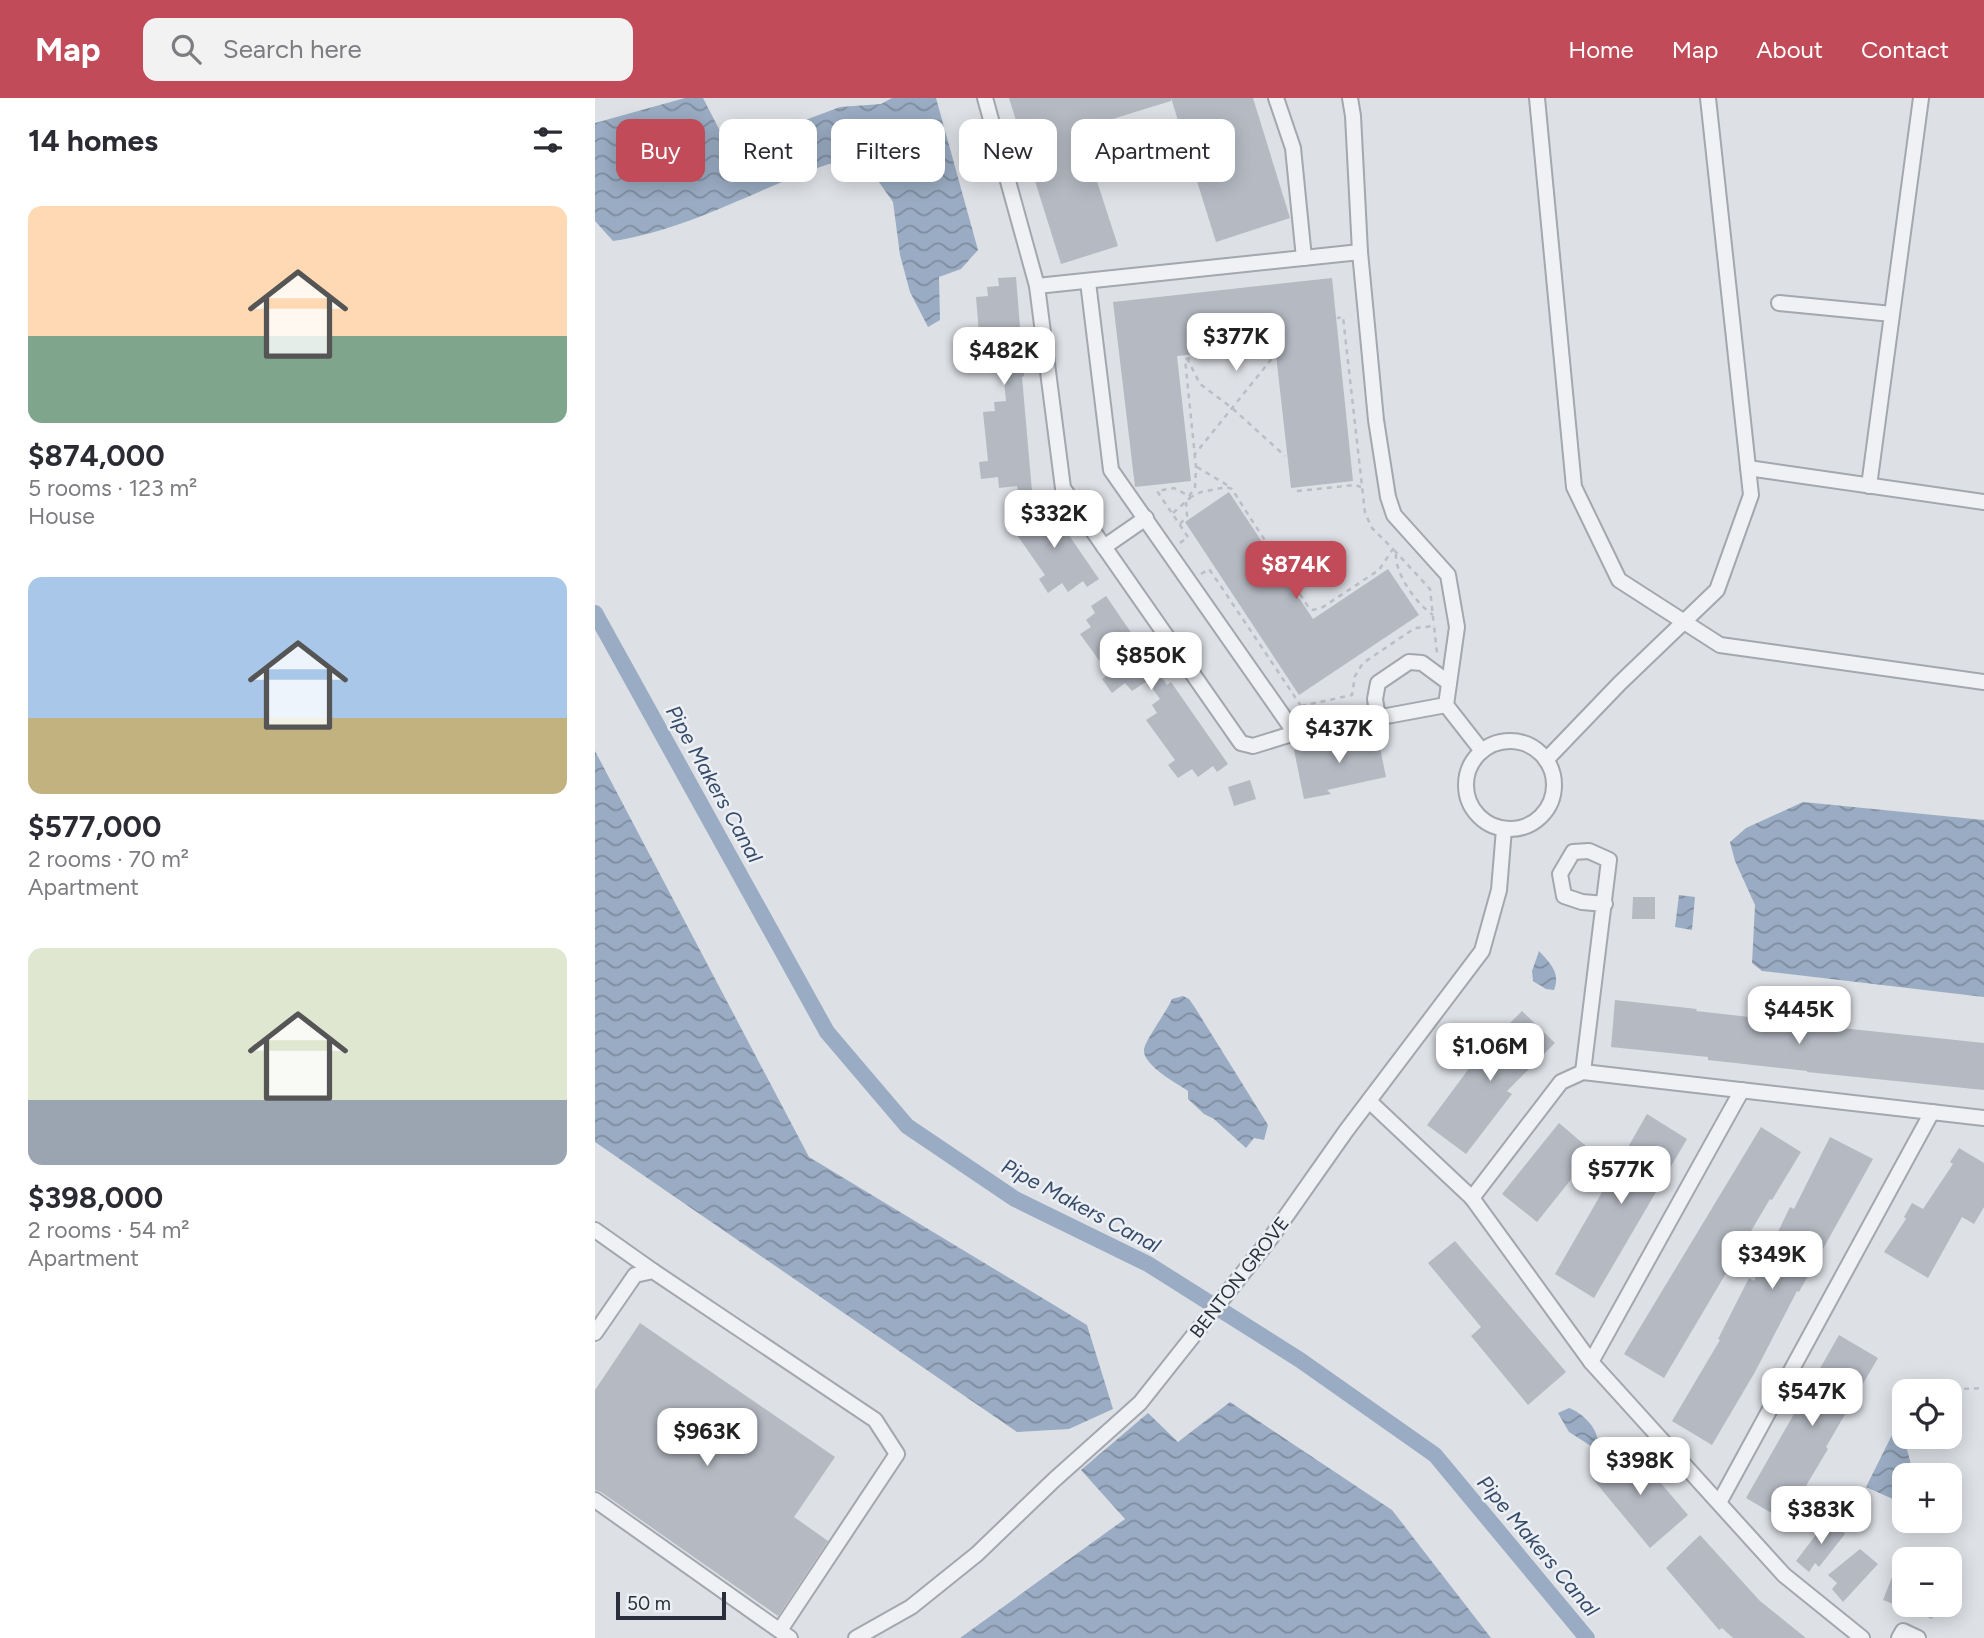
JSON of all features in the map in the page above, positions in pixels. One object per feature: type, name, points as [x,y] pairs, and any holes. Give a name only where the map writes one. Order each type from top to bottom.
[{"type":"street","points":[[985,98],[1037,286],[1063,488],[1241,743],[1253,746],[1292,729],[1378,718],[1446,705]]},
{"type":"street","points":[[1276,98],[1293,148],[1304,258]]},
{"type":"street","points":[[1350,98],[1360,252],[1376,420],[1388,497],[1394,515],[1448,575],[1457,627],[1446,705],[1482,751]]},
{"type":"street","points":[[1537,98],[1574,487],[1619,580],[1720,645],[1984,682]]},
{"type":"street","points":[[1546,760],[1620,682],[1717,590],[1751,495],[1708,98]]},
{"type":"street","points":[[1869,486],[1921,98]]},
{"type":"street","points":[[1037,286],[1360,252]]},
{"type":"street","points":[[1087,282],[1111,470],[1292,729]]},
{"type":"street","points":[[1779,303],[1892,314]]},
{"type":"street","points":[[1748,468],[1984,502]]},
{"type":"street","points":[[1104,547],[1146,518]]},
{"type":"street","points":[[1378,718],[1375,699],[1378,684],[1409,662],[1422,663],[1449,683]]},
{"type":"street","points":[[1502,742],[1523,743],[1546,760],[1553,781],[1551,802],[1543,814],[1518,829],[1504,829],[1478,816],[1470,804],[1466,790],[1472,761],[1482,751],[1502,742]]},
{"type":"street","name":"BENTON GROVE","points":[[856,1638],[911,1607],[977,1555],[1074,1462],[1140,1404],[1244,1273],[1482,951],[1499,890],[1504,829]]},
{"type":"street","points":[[1583,1072],[1605,904]]},
{"type":"street","points":[[1472,1198],[1561,1082],[1583,1072],[1984,1118]]},
{"type":"street","points":[[1591,1362],[1742,1090]]},
{"type":"street","points":[[1369,1101],[1472,1198],[1591,1362],[1784,1574],[1862,1638]]},
{"type":"street","points":[[1720,1501],[1932,1112]]},
{"type":"street","points":[[595,1230],[875,1420],[897,1454],[785,1634],[595,1500]]},
{"type":"street","points":[[595,1333],[635,1275],[653,1271]]},
{"type":"street","points":[[1899,1638],[1903,1631],[1918,1638]]},
{"type":"path","points":[[1337,318],[1343,317],[1361,487],[1368,522],[1428,584],[1434,626]]},
{"type":"path","points":[[1187,358],[1274,349],[1274,356],[1195,454]]},
{"type":"path","points":[[1187,358],[1200,383],[1285,456]]},
{"type":"path","points":[[1172,514],[1186,502],[1195,488],[1196,467],[1187,358]]},
{"type":"path","points":[[1196,467],[1224,482],[1229,488],[1309,608],[1314,610],[1323,607],[1379,570],[1395,551]]},
{"type":"path","points":[[1297,491],[1355,485],[1361,487]]},
{"type":"path","points":[[1168,551],[1188,537],[1157,491],[1174,488],[1190,496],[1219,487],[1229,488]]},
{"type":"path","points":[[1179,524],[1187,516],[1186,502]]},
{"type":"path","points":[[1395,551],[1400,573],[1425,610],[1433,615]]},
{"type":"path","points":[[1189,580],[1209,569],[1215,577],[1301,706],[1292,729]]},
{"type":"path","points":[[1962,1389],[1984,1388]]},
{"type":"water","points":[[685,98],[703,98],[719,129],[719,182],[783,182],[675,226],[613,241],[595,221],[595,123]]},
{"type":"water","points":[[892,98],[936,98],[942,119],[831,119],[831,164],[817,169],[817,119],[808,119],[840,107],[881,104]]},
{"type":"water","points":[[945,131],[978,250],[961,269],[939,277],[940,320],[928,327],[910,292],[900,255],[893,202],[879,182],[945,182]]},
{"type":"water","points":[[595,751],[809,1157],[1087,1325],[1113,1409],[1069,1429],[1017,1432],[595,1142]]},
{"type":"water","points":[[1803,802],[1984,820],[1984,997],[1762,971],[1752,963],[1755,905],[1735,861],[1730,842],[1746,828]]},
{"type":"water","points":[[1679,895],[1695,897],[1692,930],[1675,927]]},
{"type":"water","points":[[1539,951],[1555,973],[1554,990],[1546,989],[1533,981],[1532,971]]},
{"type":"water","points":[[1183,996],[1194,1006],[1268,1125],[1264,1140],[1254,1138],[1246,1148],[1188,1099],[1188,1091],[1148,1061],[1144,1049],[1146,1044],[1172,999]]},
{"type":"water","points":[[1230,1402],[1392,1510],[1491,1638],[960,1638],[1125,1519],[1081,1470],[1148,1413],[1178,1442]]},
{"type":"water","points":[[1569,1408],[1588,1421],[1598,1441],[1591,1446],[1569,1432],[1558,1413]]},
{"type":"water","points":[[1892,1435],[1892,1449],[1907,1449],[1911,1463],[1892,1463],[1892,1499],[1866,1487]]},
{"type":"building","points":[[1009,98],[1171,98],[1171,101],[1112,119],[1071,119],[1071,182],[1097,182],[1118,246],[1061,264],[1035,182],[1057,182],[1057,119],[1016,119]]},
{"type":"building","points":[[1171,98],[1253,98],[1290,218],[1216,242],[1197,182],[1235,182],[1235,119],[1178,119]]},
{"type":"building","points":[[1016,277],[1032,491],[1018,493],[1017,486],[999,488],[998,477],[981,479],[979,462],[988,461],[983,412],[995,411],[994,402],[1006,401],[1003,371],[991,373],[990,362],[973,363],[972,347],[980,346],[976,297],[988,296],[987,287],[999,286],[998,278]]},
{"type":"building","points":[[1332,278],[1353,481],[1291,488],[1275,346],[1177,356],[1191,481],[1135,487],[1113,302]]},
{"type":"building","points":[[1229,492],[1313,619],[1388,569],[1419,615],[1299,695],[1185,522]]},
{"type":"building","points":[[1042,496],[1099,579],[1087,587],[1083,581],[1068,592],[1062,583],[1048,593],[1039,579],[1045,575],[1017,535],[1027,527],[1022,520],[1032,513],[1027,507]]},
{"type":"building","points":[[1106,596],[1167,685],[1171,682],[1228,764],[1217,772],[1213,766],[1198,777],[1192,769],[1178,778],[1168,765],[1175,760],[1146,720],[1157,713],[1152,705],[1160,699],[1147,681],[1132,691],[1125,683],[1112,693],[1102,679],[1109,674],[1080,634],[1091,627],[1086,620],[1095,613],[1091,606]]},
{"type":"building","points":[[1377,733],[1386,777],[1327,790],[1331,794],[1304,799],[1294,750]]},
{"type":"building","points":[[1250,780],[1256,799],[1234,806],[1228,787]]},
{"type":"building","points":[[1633,897],[1655,897],[1655,919],[1632,919]]},
{"type":"building","points":[[1615,1000],[1794,1023],[1984,1043],[1984,1090],[1807,1072],[1708,1060],[1708,1057],[1611,1047]]},
{"type":"building","points":[[1522,1011],[1555,1043],[1507,1091],[1512,1094],[1466,1154],[1427,1125],[1482,1051]]},
{"type":"building","points":[[1647,1114],[1687,1139],[1594,1298],[1555,1274]]},
{"type":"building","points":[[1559,1123],[1593,1152],[1537,1222],[1502,1194]]},
{"type":"building","points":[[1761,1127],[1801,1152],[1772,1200],[1770,1199],[1664,1378],[1624,1354]]},
{"type":"building","points":[[1830,1137],[1873,1159],[1712,1445],[1672,1421],[1720,1340],[1718,1339],[1749,1278],[1754,1281],[1790,1207],[1794,1209]]},
{"type":"building","points":[[1959,1148],[1984,1163],[1984,1207],[1974,1224],[1962,1217],[1928,1278],[1884,1252],[1906,1219],[1904,1217],[1912,1203],[1923,1209],[1953,1164],[1950,1162]]},
{"type":"building","points":[[1455,1241],[1566,1372],[1528,1405],[1471,1336],[1481,1327],[1428,1263]]},
{"type":"building","points":[[640,1323],[835,1457],[794,1517],[828,1541],[778,1616],[595,1490],[595,1390]]},
{"type":"building","points":[[1839,1335],[1878,1358],[1785,1521],[1746,1498]]},
{"type":"building","points":[[1630,1447],[1688,1515],[1650,1548],[1592,1478]]},
{"type":"building","points":[[1828,1519],[1845,1534],[1819,1567],[1815,1563],[1809,1572],[1796,1561]]},
{"type":"building","points":[[1700,1535],[1760,1601],[1806,1638],[1733,1638],[1722,1628],[1719,1630],[1666,1568]]},
{"type":"building","points":[[1860,1549],[1878,1564],[1843,1602],[1832,1589],[1837,1583],[1828,1575]]},
{"type":"building","points":[[1892,1577],[1892,1603],[1883,1600]]},
{"type":"waterway","name":"Pipe Makers Canal","points":[[595,613],[827,1032],[907,1126],[1015,1199],[1148,1264],[1300,1360],[1435,1455],[1587,1638]]}]
